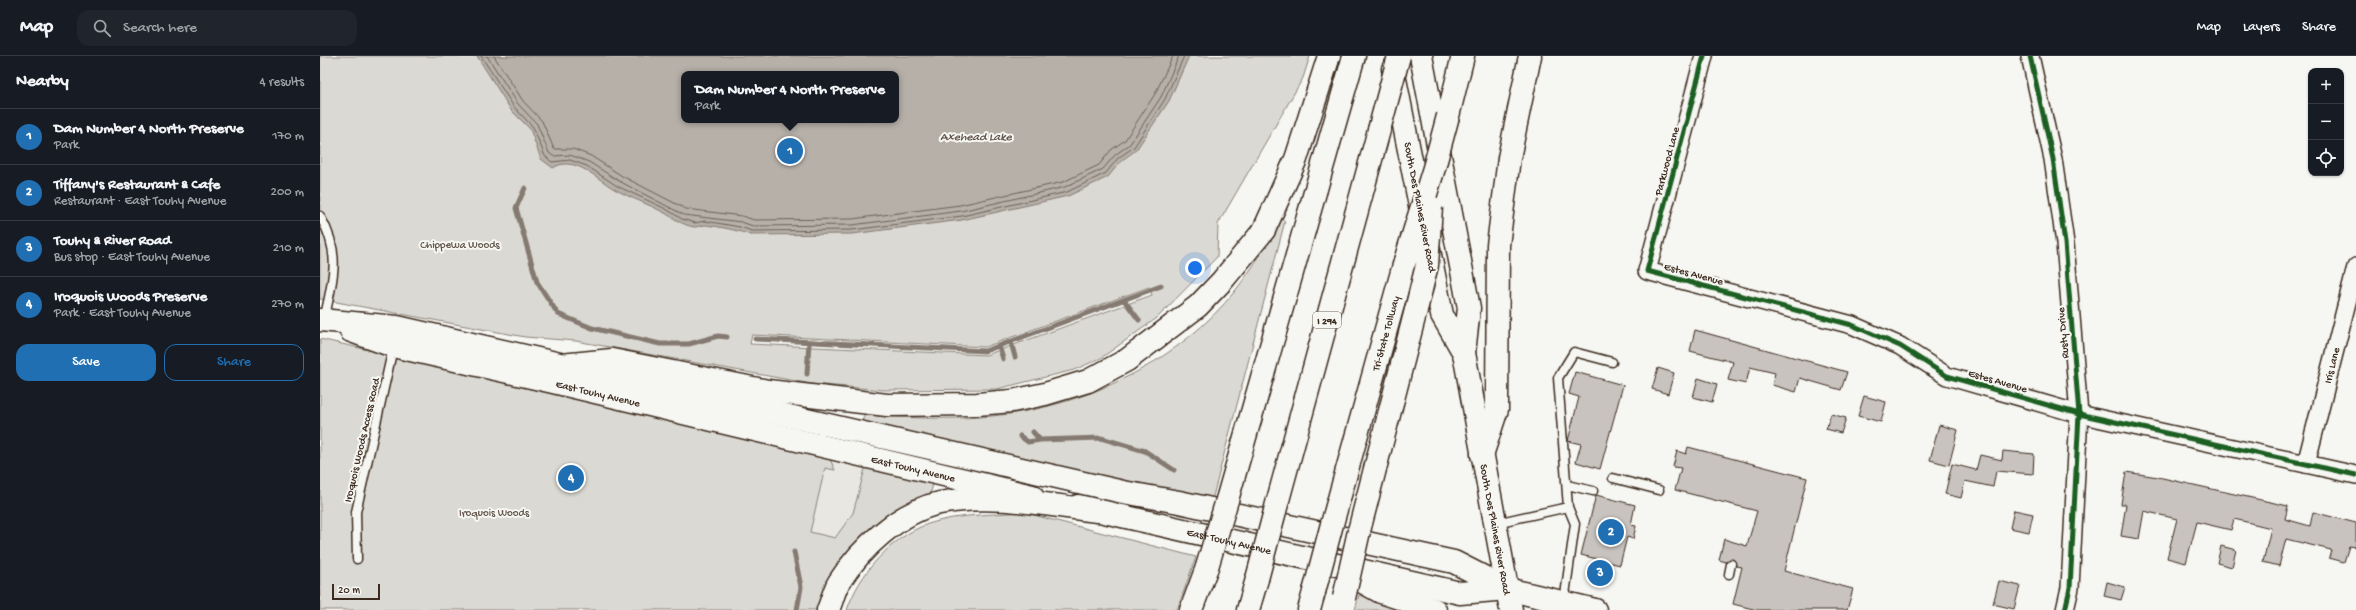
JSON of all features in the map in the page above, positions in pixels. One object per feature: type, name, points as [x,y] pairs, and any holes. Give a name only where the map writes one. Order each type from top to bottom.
[{"type":"main road","points":[[562,365],[612,360],[768,391],[887,405],[977,404],[1012,401],[1045,394],[1088,381],[1127,360],[1198,306],[1222,281],[1264,230],[1296,159],[1329,56]]},
{"type":"main road","points":[[1206,610],[1212,569],[1290,313],[1306,227],[1354,56]]},
{"type":"main road","name":"South Des Plaines River Road","points":[[1391,56],[1442,315],[1464,353]]},
{"type":"main road","name":"I 294","points":[[1248,610],[1399,56]]},
{"type":"main road","name":"South Des Plaines River Road","points":[[1420,56],[1469,308],[1464,353],[1511,610]]},
{"type":"main road","name":"Tri-State Tollway","points":[[1311,601],[1405,261],[1434,168],[1463,56]]},
{"type":"main road","points":[[1482,455],[1497,409],[1498,245],[1509,158],[1530,56]]},
{"type":"main road","points":[[1342,604],[1359,531],[1427,265],[1434,168]]},
{"type":"main road","name":"East Touhy Avenue","points":[[322,320],[395,337],[556,383],[1097,511],[1460,593],[1506,589]]},
{"type":"main road","name":"East Touhy Avenue","points":[[395,337],[562,365],[1124,492],[1187,503],[1454,562],[1506,589],[1595,610]]},
{"type":"main road","points":[[828,610],[839,583],[854,561],[881,533],[921,509],[939,503],[966,500],[1013,501],[1097,511]]},
{"type":"main road","points":[[1332,564],[1381,592],[1435,610]]},
{"type":"main road","points":[[1191,610],[1212,569]]},
{"type":"street","name":"Parkwood Lane","points":[[1647,271],[1704,56]]},
{"type":"street","name":"Rusty Drive","points":[[2030,56],[2053,160],[2063,228],[2079,414],[2070,588],[2065,610]]},
{"type":"street","name":"Iris Lane","points":[[2306,464],[2356,267]]},
{"type":"street","name":"Estes Avenue","points":[[1647,271],[1852,325],[1900,346],[1947,376],[2079,414],[2356,475]]},
{"type":"lane","points":[[320,216],[333,246],[335,266],[322,320]]},
{"type":"lane","name":"Iroquois Woods Access Road","points":[[357,559],[356,512],[395,337]]},
{"type":"lane","points":[[1564,603],[1575,524],[1568,507],[1558,378],[1574,352],[1612,362]]},
{"type":"lane","points":[[1613,478],[1659,490]]},
{"type":"lane","points":[[1567,485],[1593,491]]},
{"type":"lane","points":[[1495,523],[1568,507]]},
{"type":"lane","points":[[1729,574],[1731,564]]},
{"type":"shaded area","points":[[828,455],[866,465],[853,513],[835,538],[810,532]]},
{"type":"green space","name":"Chippewa Woods","points":[[320,56],[1310,56],[1303,78],[1218,224],[1217,257],[1157,318],[1101,358],[1074,370],[997,389],[884,390],[812,384],[576,341],[525,337],[320,299]],"holes":[[[1149,287],[1152,295],[986,355],[750,344],[752,335],[985,347]]]},
{"type":"green space","points":[[1281,219],[1285,221],[1212,500],[1130,485],[862,422],[864,415],[918,418],[973,418],[1009,414],[1041,408],[1073,399],[1104,388],[1134,374],[1162,357],[1189,337],[1213,315],[1248,274]]},
{"type":"green space","name":"Iroquois Woods","points":[[320,339],[828,455],[835,470],[825,468],[810,532],[835,538],[853,513],[866,465],[934,481],[930,495],[818,610],[320,610]]},
{"type":"green space","points":[[1022,512],[1196,557],[1177,610],[847,610],[860,583],[878,558],[889,547],[914,530],[928,524],[951,518]]},
{"type":"green space","points":[[1359,595],[1414,610],[1355,610]]},
{"type":"water","name":"Axehead Lake","points":[[477,56],[1189,56],[1169,101],[1136,150],[1121,161],[1108,177],[1068,196],[962,220],[852,234],[751,235],[735,230],[706,225],[694,227],[686,225],[657,209],[616,190],[586,170],[577,166],[569,164],[553,168],[541,159],[530,129],[511,110]]},
{"type":"building","points":[[1695,330],[1847,372],[1841,390],[1800,378],[1796,392],[1772,385],[1775,373],[1750,367],[1746,384],[1728,380],[1733,362],[1690,351]]},
{"type":"building","points":[[1658,368],[1674,373],[1668,394],[1652,389]]},
{"type":"building","points":[[1575,372],[1623,385],[1600,469],[1576,462],[1581,444],[1568,441],[1579,397],[1569,394]]},
{"type":"building","points":[[1698,378],[1717,384],[1712,402],[1693,397]]},
{"type":"building","points":[[1864,396],[1886,402],[1881,422],[1858,416]]},
{"type":"building","points":[[1831,414],[1846,418],[1841,433],[1826,429]]},
{"type":"building","points":[[1939,425],[1958,430],[1949,465],[1930,460]]},
{"type":"building","points":[[1688,447],[1807,478],[1784,571],[1853,589],[1847,610],[1757,610],[1733,604],[1742,567],[1736,566],[1732,559],[1726,562],[1719,560],[1724,539],[1747,546],[1757,511],[1675,490],[1681,468],[1673,467],[1677,451],[1686,454]]},
{"type":"building","points":[[2003,451],[2034,454],[2033,474],[1996,471],[1993,487],[1965,481],[1961,498],[1945,494],[1952,464],[1976,470],[1980,455],[2002,460]]},
{"type":"building","points":[[2126,472],[2158,477],[2288,506],[2285,519],[2310,526],[2313,512],[2356,523],[2356,547],[2349,546],[2344,562],[2329,558],[2331,550],[2286,539],[2279,566],[2263,562],[2271,528],[2234,519],[2231,530],[2197,522],[2186,563],[2167,558],[2177,519],[2144,511],[2139,539],[2121,536],[2126,504],[2121,504]]},
{"type":"building","points":[[1596,495],[1635,505],[1631,525],[1636,526],[1633,539],[1627,537],[1620,565],[1581,555]]},
{"type":"building","points":[[2014,510],[2033,514],[2029,532],[2010,528]]},
{"type":"building","points":[[2221,546],[2236,550],[2232,567],[2217,563]]},
{"type":"building","points":[[1999,581],[2020,586],[2014,609],[1993,604]]},
{"type":"building","points":[[2107,582],[2125,587],[2121,600],[2104,596]]},
{"type":"waterway","points":[[525,188],[516,208],[537,282],[558,314],[592,328],[660,344],[689,344],[718,336],[727,337]]},
{"type":"waterway","points":[[755,339],[985,351],[1161,286]]},
{"type":"waterway","points":[[1124,300],[1139,320]]},
{"type":"waterway","points":[[807,374],[809,342]]},
{"type":"waterway","points":[[1011,342],[1015,357]]},
{"type":"waterway","points":[[999,346],[1003,359]]},
{"type":"waterway","points":[[1033,432],[1040,440],[1101,438],[1145,451],[1174,470]]},
{"type":"waterway","points":[[1020,436],[1028,442],[1040,440]]},
{"type":"waterway","points":[[794,552],[801,587],[797,610]]},
{"type":"cycle path","points":[[1704,56],[1647,271],[1852,325],[1900,346],[1947,376],[2079,414],[2356,475]]},
{"type":"cycle path","points":[[2030,56],[2053,159],[2065,243],[2079,414],[2070,588],[2065,610]]},
{"type":"place","name":"Dam Number 4 North Preserve","points":[[790,151]]},
{"type":"place","name":"Iroquois Woods Preserve","points":[[571,478]]},
{"type":"place","name":"Tiffany's Restaurant & Cafe","points":[[1611,532]]},
{"type":"place","name":"Touhy & River Road","points":[[1600,573]]}]
